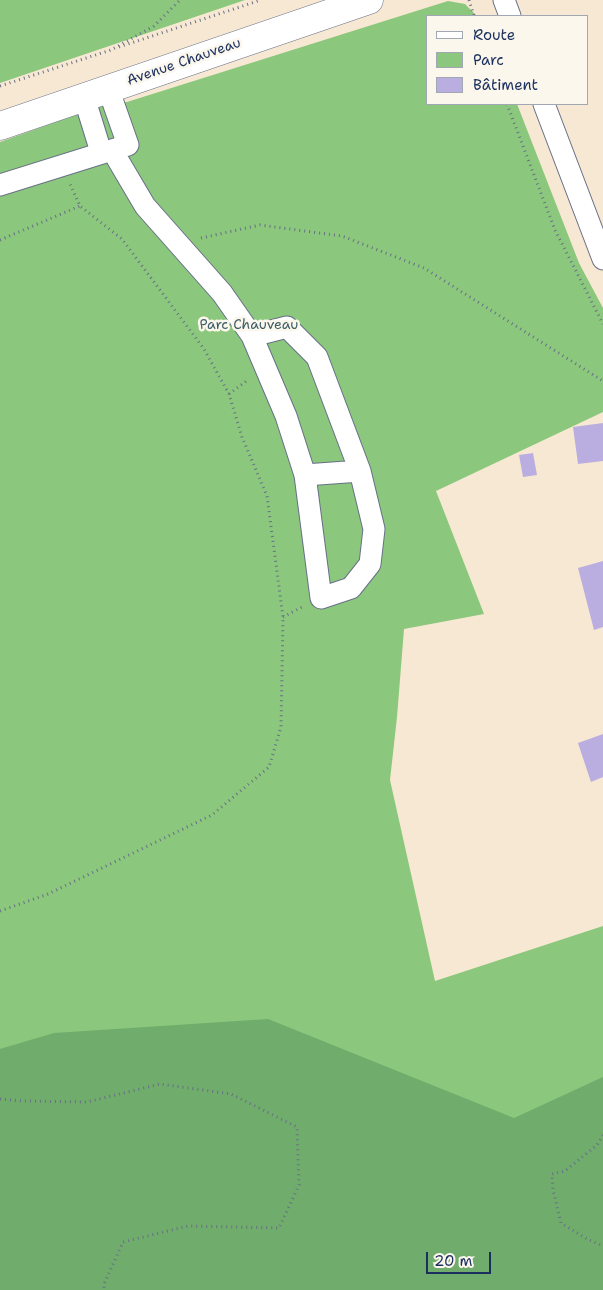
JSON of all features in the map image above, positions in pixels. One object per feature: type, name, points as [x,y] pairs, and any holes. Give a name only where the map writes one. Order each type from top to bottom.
[{"type":"main road","name":"Avenue Chauveau","points":[[0,126],[369,0]]},
{"type":"street","points":[[504,0],[510,15]]},
{"type":"street","points":[[96,93],[106,151],[145,206],[222,292],[252,336],[286,416],[306,475],[321,598],[352,588],[370,564],[374,529],[360,471],[317,357],[287,327],[252,336]]},
{"type":"street","points":[[544,105],[602,253]]},
{"type":"street","points":[[0,185],[106,151]]},
{"type":"street","points":[[306,475],[360,471]]},
{"type":"path","points":[[111,50],[154,26],[180,0]]},
{"type":"path","points":[[0,86],[261,0]]},
{"type":"path","points":[[469,0],[474,15]]},
{"type":"path","points":[[507,105],[555,230],[603,324]]},
{"type":"path","points":[[0,240],[80,206],[122,240],[204,349],[229,394],[242,437],[267,496],[283,617],[281,726],[269,767],[212,815],[48,894],[0,911]]},
{"type":"path","points":[[179,243],[260,225],[342,236],[424,268],[603,381]]},
{"type":"path","points":[[0,1099],[87,1102],[160,1084],[231,1094],[297,1127],[299,1185],[279,1228],[188,1226],[123,1242],[104,1284],[104,1290]]},
{"type":"path","points":[[603,1135],[598,1145],[566,1171],[552,1174],[553,1190],[561,1223],[603,1246]]},
{"type":"green space","points":[[0,0],[245,0],[0,83]]},
{"type":"green space","name":"Parc Chauveau","points":[[448,1],[465,4],[476,15],[426,15],[426,105],[517,105],[579,263],[603,308],[603,412],[436,491],[484,614],[404,629],[390,780],[435,981],[603,926],[603,1290],[0,1290],[0,142],[112,102],[127,102]]},
{"type":"green space","points":[[268,1019],[514,1118],[603,1077],[603,1290],[0,1290],[0,1049],[54,1033]]},
{"type":"building","points":[[603,423],[603,461],[578,464],[573,427]]},
{"type":"building","points":[[533,453],[537,475],[523,477],[519,455]]},
{"type":"building","points":[[603,561],[603,627],[594,630],[578,568]]},
{"type":"building","points":[[603,734],[603,777],[591,782],[578,743]]}]
